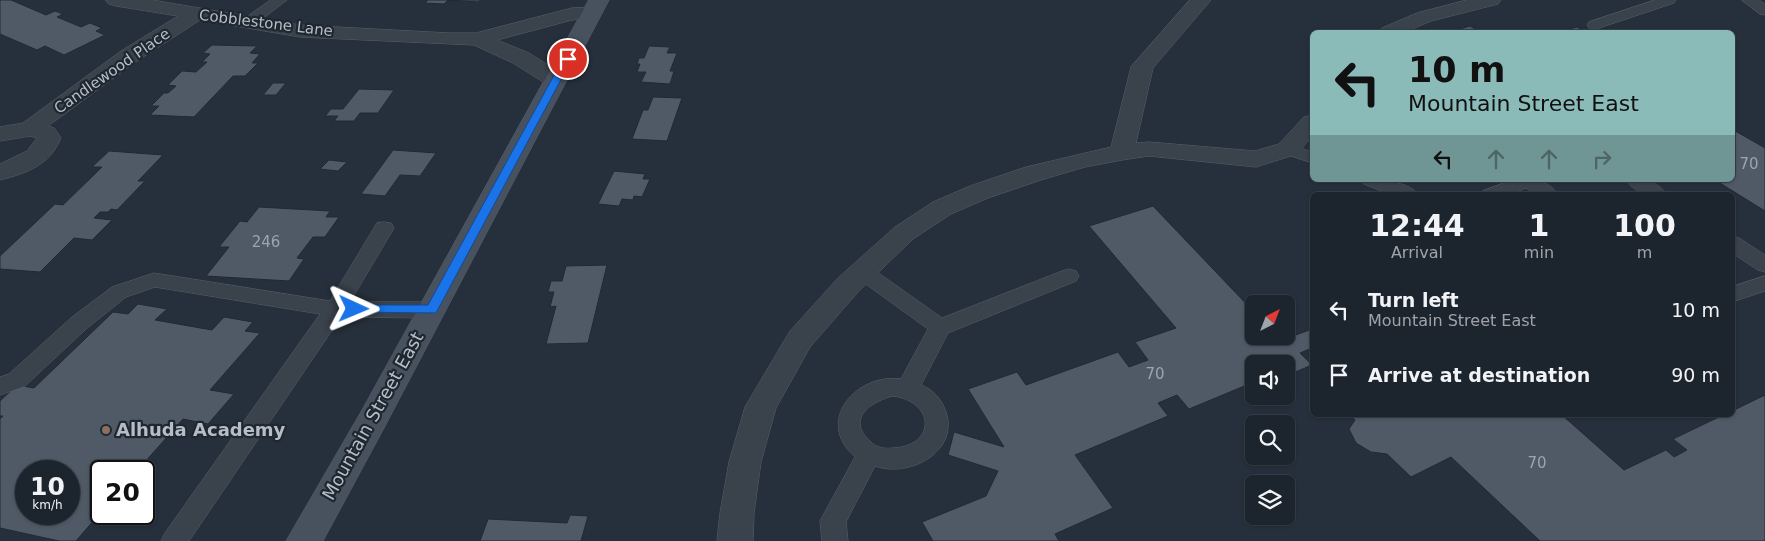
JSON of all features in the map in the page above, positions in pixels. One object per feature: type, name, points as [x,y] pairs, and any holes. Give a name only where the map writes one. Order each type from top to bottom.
[{"type":"main road","name":"Mountain Street East","points":[[304,541],[432,310],[595,7]]},
{"type":"street","name":"Cobblestone Lane","points":[[116,0],[300,31],[477,40],[521,58],[556,80]]},
{"type":"street","points":[[1122,152],[1142,67],[1201,0]]},
{"type":"street","points":[[1394,30],[1424,17],[1491,0]]},
{"type":"street","name":"Cobblestone Lane","points":[[477,40],[595,7]]},
{"type":"street","name":"Candlewood Place","points":[[30,129],[129,56],[196,14]]},
{"type":"street","points":[[735,541],[737,513],[745,462],[761,408],[800,339],[862,272],[904,233],[942,208],[979,192],[1035,173],[1122,152],[1149,149],[1256,159],[1288,149],[1310,124]]},
{"type":"street","name":"Candlewood Place","points":[[0,134],[30,129],[46,133],[49,138],[47,146],[27,162],[0,172]]},
{"type":"lane","points":[[249,22],[280,0]]},
{"type":"lane","points":[[1594,25],[1669,0]]},
{"type":"lane","points":[[1749,0],[1765,11]]},
{"type":"lane","points":[[1288,149],[1310,157]]},
{"type":"lane","points":[[1375,182],[1401,192]]},
{"type":"lane","points":[[1498,188],[1522,182]]},
{"type":"lane","points":[[1533,182],[1545,192]]},
{"type":"lane","points":[[1638,182],[1653,192]]},
{"type":"lane","points":[[174,541],[335,309],[384,228]]},
{"type":"lane","points":[[1735,246],[1765,265]]},
{"type":"lane","points":[[862,272],[940,327]]},
{"type":"lane","points":[[907,389],[940,327],[1070,276]]},
{"type":"lane","points":[[0,386],[16,380],[79,323],[119,292],[154,280],[335,309],[432,310]]},
{"type":"lane","points":[[1735,294],[1765,282]]},
{"type":"lane","points":[[893,387],[907,389],[920,394],[930,403],[936,414],[938,426],[934,438],[925,449],[913,456],[898,459],[883,459],[869,454],[858,446],[851,435],[848,424],[850,412],[857,401],[879,388],[893,387]]},
{"type":"lane","points":[[835,541],[833,522],[869,454]]},
{"type":"building","points":[[0,0],[11,0],[46,15],[55,11],[63,14],[57,17],[81,27],[90,23],[102,28],[96,31],[105,35],[64,55],[45,46],[37,50],[0,34]]},
{"type":"building","points":[[428,0],[448,0],[444,4],[425,3]]},
{"type":"building","points":[[448,0],[481,0],[478,2]]},
{"type":"building","points":[[1470,26],[1477,30],[1457,30]]},
{"type":"building","points":[[1577,27],[1582,30],[1566,30]]},
{"type":"building","points":[[212,45],[257,46],[250,53],[260,54],[252,63],[258,63],[245,76],[233,76],[194,117],[150,115],[159,106],[151,106],[164,93],[168,93],[176,86],[168,85],[182,71],[196,72],[207,62],[202,62],[210,54],[203,53]]},
{"type":"building","points":[[649,46],[670,47],[667,53],[677,53],[670,71],[674,71],[670,84],[641,82],[646,72],[637,72],[640,64],[637,64],[639,58],[644,58]]},
{"type":"building","points":[[273,83],[286,83],[276,95],[263,95]]},
{"type":"building","points":[[359,89],[394,90],[378,113],[360,113],[354,121],[334,121],[338,116],[325,116],[331,109],[343,109]]},
{"type":"building","points":[[653,97],[682,98],[667,141],[632,139],[643,110],[648,110]]},
{"type":"building","points":[[1735,131],[1765,148],[1765,211],[1718,182],[1735,182]]},
{"type":"building","points":[[393,150],[436,153],[420,176],[400,175],[385,196],[361,194]]},
{"type":"building","points":[[109,151],[163,155],[138,181],[145,181],[117,210],[111,209],[108,212],[100,212],[94,218],[112,220],[92,240],[74,238],[40,272],[0,269],[0,256],[55,204],[63,205],[102,167],[92,167]]},
{"type":"building","points":[[329,160],[347,162],[338,171],[320,169]]},
{"type":"building","points":[[614,171],[645,174],[643,179],[650,179],[642,197],[634,196],[633,200],[622,199],[619,206],[598,204]]},
{"type":"building","points":[[1153,206],[1245,303],[1245,345],[1295,345],[1295,335],[1310,330],[1310,349],[1300,353],[1310,363],[1310,366],[1295,372],[1295,355],[1245,355],[1245,386],[1189,409],[1177,395],[1158,403],[1168,416],[1075,455],[1113,508],[1055,534],[1059,541],[933,541],[922,522],[986,496],[998,471],[948,455],[954,432],[1004,447],[968,389],[1017,372],[1026,385],[1118,352],[1129,367],[1148,360],[1135,342],[1176,328],[1089,226]]},
{"type":"building","points":[[259,207],[330,211],[326,217],[339,217],[325,237],[313,237],[297,258],[304,259],[289,281],[206,276],[229,247],[219,247],[240,221],[247,222]]},
{"type":"building","points":[[607,265],[588,343],[546,344],[556,306],[550,307],[554,292],[548,292],[551,281],[562,281],[566,266]]},
{"type":"building","points":[[138,304],[167,309],[155,320],[212,330],[224,317],[253,322],[245,331],[260,333],[210,390],[234,394],[208,424],[183,419],[147,460],[90,460],[90,525],[76,541],[59,541],[0,528],[0,419],[3,416],[0,416],[0,401],[17,385],[34,388],[113,312],[128,314]]},
{"type":"building","points":[[1765,395],[1765,541],[1540,541],[1451,457],[1411,477],[1387,454],[1371,452],[1356,443],[1349,429],[1355,420],[1352,417],[1564,417],[1624,470],[1666,450],[1674,457],[1687,450],[1673,439],[1719,417],[1735,417],[1735,410]]},
{"type":"building","points":[[570,515],[588,516],[581,541],[480,541],[488,519],[567,523]]},
{"type":"place","name":"Alhuda Academy","points":[[106,430]]},
{"type":"route","points":[[354,309],[432,310],[568,59]]}]
